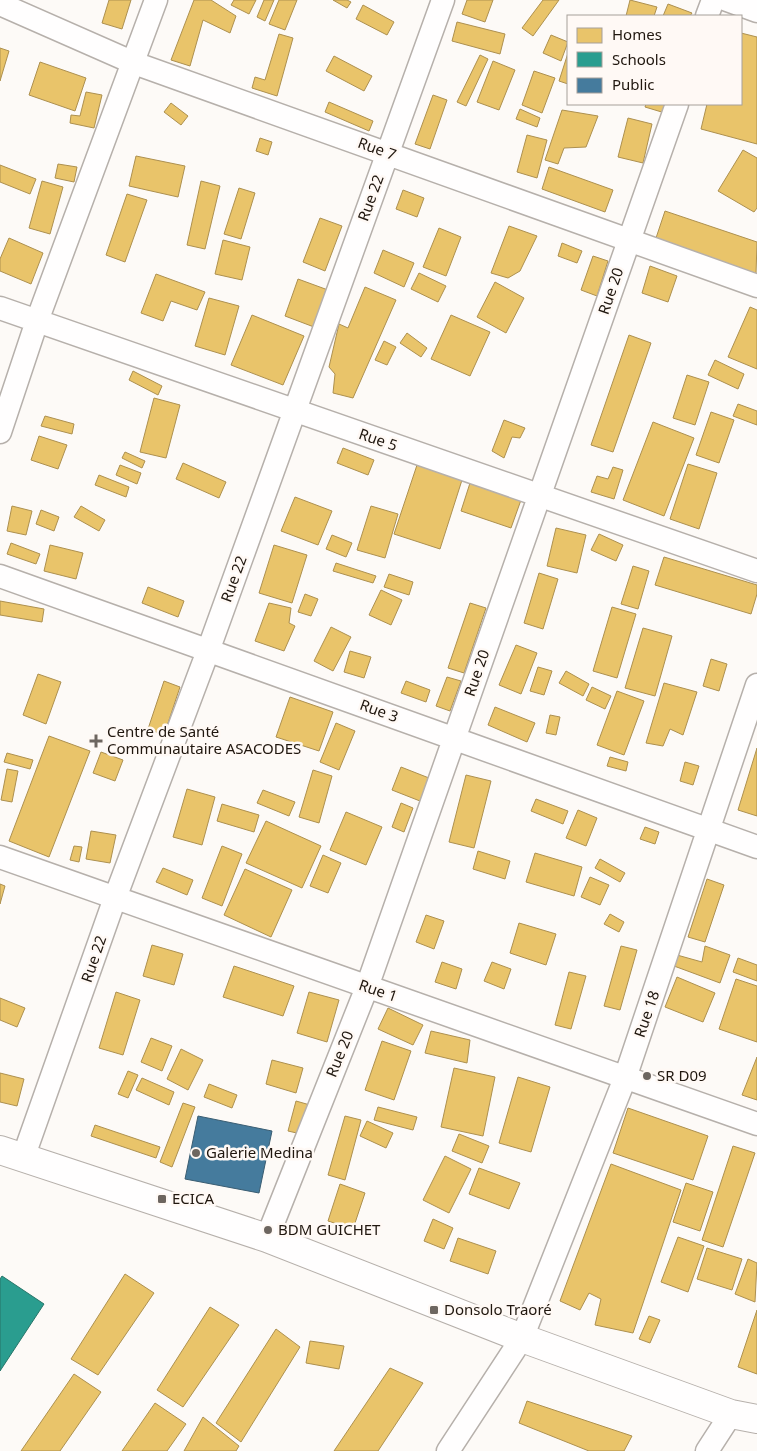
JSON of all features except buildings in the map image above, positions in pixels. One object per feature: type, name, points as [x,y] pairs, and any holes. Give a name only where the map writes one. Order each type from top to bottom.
[{"type":"main road","points":[[12,1154],[267,1238],[522,1338],[744,1416]]},
{"type":"street","points":[[0,432],[37,321],[156,0]]},
{"type":"street","name":"Rue 22","points":[[12,1154],[115,898],[208,651],[443,0]]},
{"type":"street","points":[[707,15],[713,0]]},
{"type":"street","points":[[727,0],[757,10]]},
{"type":"street","name":"Rue 7","points":[[0,4],[134,63],[757,286]]},
{"type":"street","name":"Rue 20","points":[[267,1238],[367,987],[676,105]]},
{"type":"street","name":"Rue 5","points":[[0,308],[757,571]]},
{"type":"street","name":"Rue 3","points":[[0,576],[757,847]]},
{"type":"street","name":"Rue 18","points":[[448,1451],[522,1338],[625,1078],[757,685]]},
{"type":"street","name":"Rue 1","points":[[0,857],[757,1124]]},
{"type":"street","points":[[707,1451],[744,1416]]},
{"type":"place","name":"Centre de Santé Communautaire ASACODES","points":[[96,741]]},
{"type":"place","name":"SR D09","points":[[647,1076]]},
{"type":"place","name":"Galerie Medina","points":[[196,1153]]},
{"type":"place","name":"ECICA","points":[[162,1199]]},
{"type":"place","name":"BDM GUICHET","points":[[268,1230]]},
{"type":"place","name":"Donsolo Traoré","points":[[434,1310]]}]
